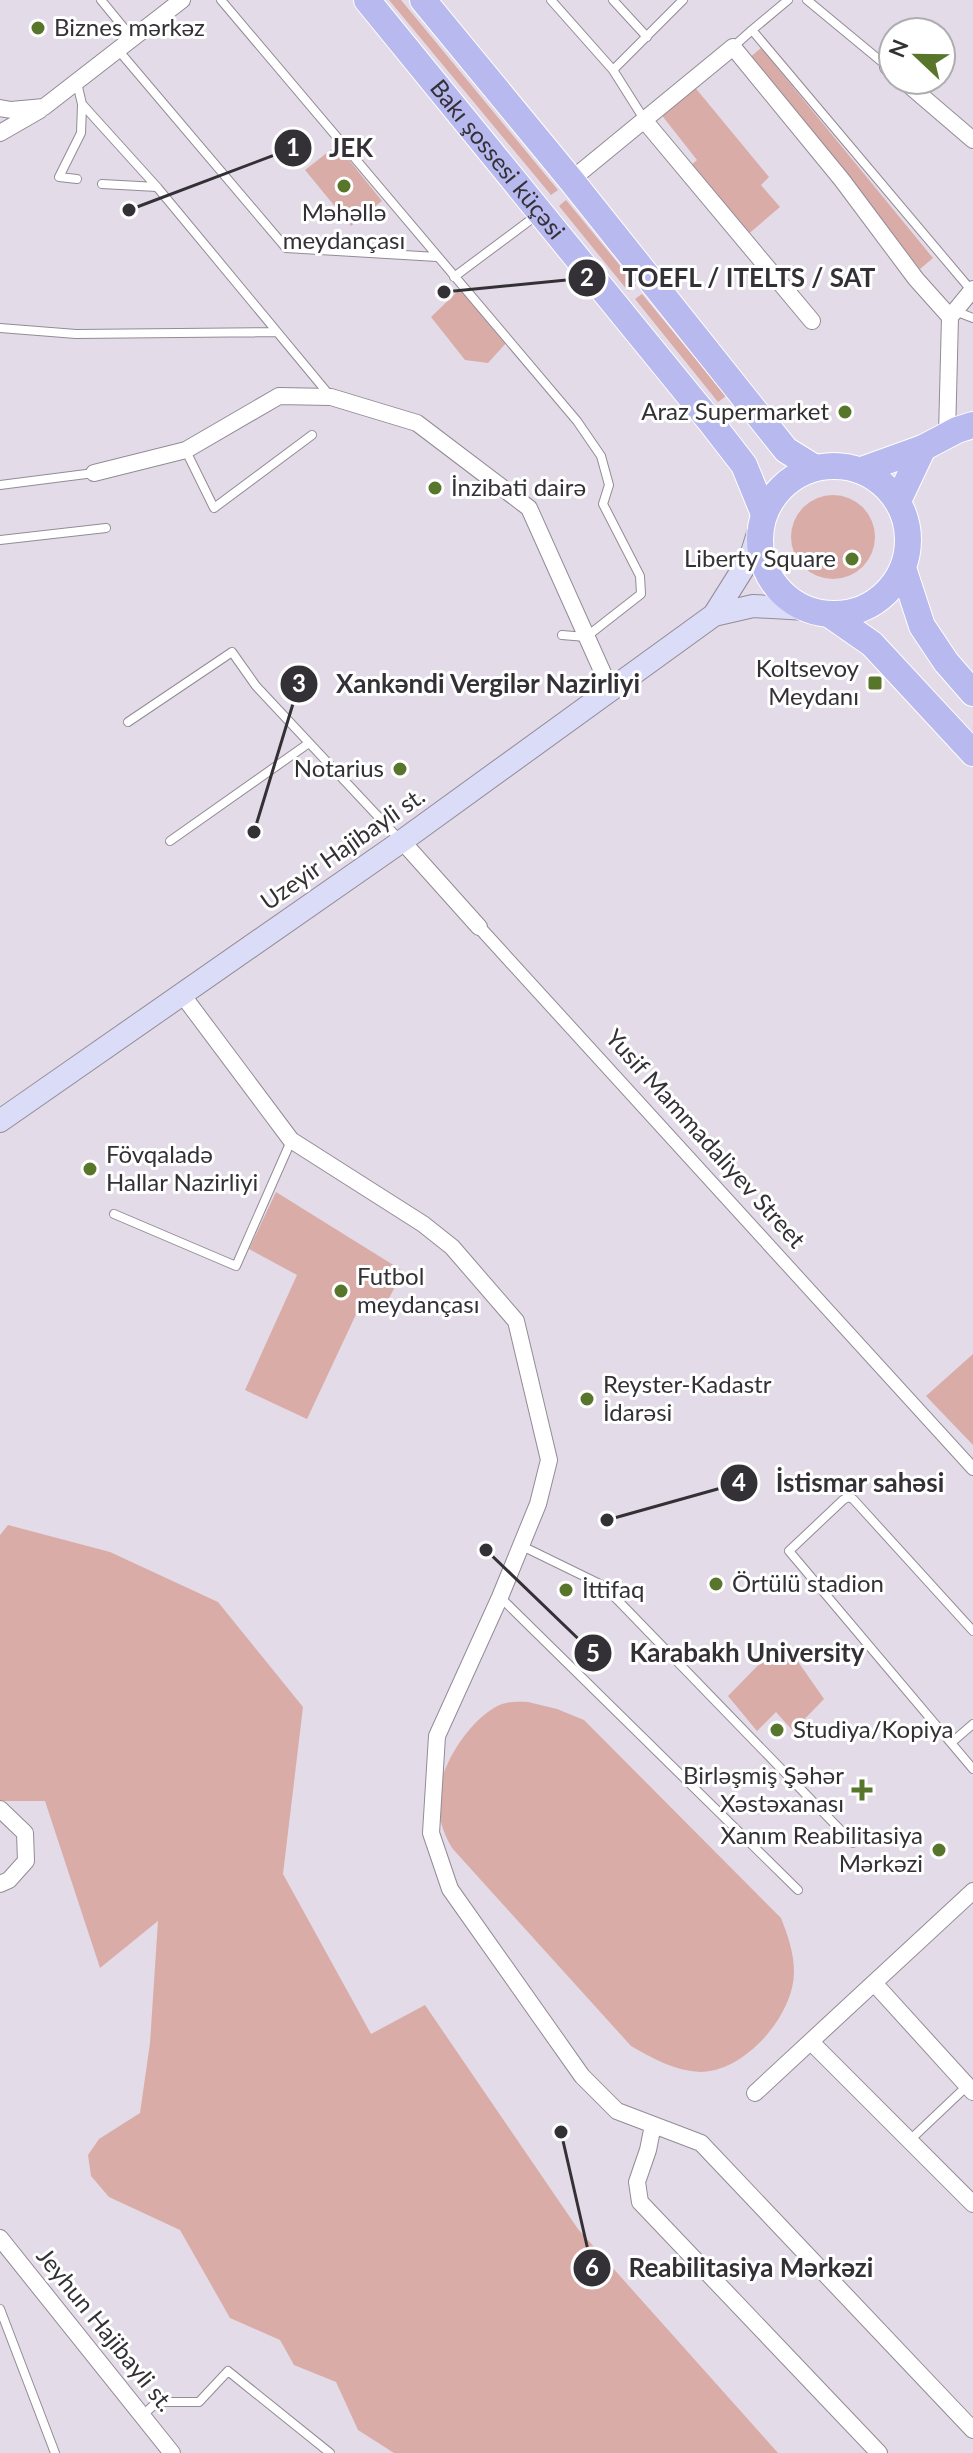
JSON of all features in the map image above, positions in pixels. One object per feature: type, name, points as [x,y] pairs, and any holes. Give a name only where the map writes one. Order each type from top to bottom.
[{"type":"main road","name":"Bakı şossesi küçəsi","points":[[367,0],[744,465],[764,514]]},
{"type":"main road","name":"Bakı şossesi küçəsi","points":[[429,7],[786,450],[815,468]]},
{"type":"main road","points":[[862,470],[923,448],[973,425]]},
{"type":"main road","points":[[898,501],[923,448]]},
{"type":"main road","points":[[838,465],[862,470],[882,483],[898,501],[906,522],[908,547],[903,568],[891,588],[873,603],[852,612],[753,606],[714,615],[751,556],[764,514],[776,494],[793,478],[815,468],[838,465]]},
{"type":"main road","points":[[764,514],[760,537],[762,560],[772,580],[787,597],[872,644],[973,753]]},
{"type":"main road","points":[[903,568],[922,626],[973,693]]},
{"type":"main road","name":"Uzeyir Hajibayli st.","points":[[0,1121],[402,841],[714,615]]},
{"type":"street","points":[[0,133],[77,83],[182,0]]},
{"type":"street","points":[[571,180],[733,47],[851,192],[916,279],[952,314]]},
{"type":"street","points":[[922,96],[973,140]]},
{"type":"street","points":[[0,108],[44,107]]},
{"type":"street","points":[[644,120],[812,321]]},
{"type":"street","points":[[947,435],[952,314],[972,290]]},
{"type":"street","points":[[94,473],[186,450],[279,396],[331,397],[417,423],[529,508],[611,691]]},
{"type":"street","name":"Yusif Mammadaliyev Street","points":[[402,841],[973,1469]]},
{"type":"street","points":[[181,993],[291,1140],[423,1224],[452,1247],[516,1321],[549,1460],[538,1504],[521,1546],[437,1736],[431,1833],[450,1889],[582,2076],[617,2111],[701,2143],[973,2430]]},
{"type":"street","points":[[0,1809],[25,1833],[26,1861],[9,1880],[0,1884]]},
{"type":"street","points":[[755,2093],[973,1891]]},
{"type":"street","points":[[874,1983],[970,2089]]},
{"type":"street","points":[[811,2042],[973,2204]]},
{"type":"street","points":[[653,2125],[637,2182],[640,2202],[879,2453]]},
{"type":"street","name":"Jeyhun Hajibayli st.","points":[[0,2238],[172,2453]]},
{"type":"lane","points":[[101,0],[134,39]]},
{"type":"lane","points":[[221,0],[577,421],[601,456],[609,485],[603,504],[640,576],[641,594],[586,637],[562,635]]},
{"type":"lane","points":[[551,0],[613,70],[644,120]]},
{"type":"lane","points":[[613,0],[647,37]]},
{"type":"lane","points":[[613,70],[683,0]]},
{"type":"lane","points":[[733,47],[788,0]]},
{"type":"lane","points":[[807,0],[877,58]]},
{"type":"lane","points":[[752,30],[972,290]]},
{"type":"lane","points":[[119,51],[286,248],[437,257]]},
{"type":"lane","points":[[77,83],[82,104],[81,133],[59,177],[77,179]]},
{"type":"lane","points":[[82,104],[157,187],[331,397]]},
{"type":"lane","points":[[102,184],[157,187]]},
{"type":"lane","points":[[454,277],[541,212]]},
{"type":"lane","points":[[952,314],[973,318]]},
{"type":"lane","points":[[0,328],[76,334],[277,332]]},
{"type":"lane","points":[[186,450],[214,508],[312,435]]},
{"type":"lane","points":[[0,485],[94,473]]},
{"type":"lane","points":[[0,540],[106,528]]},
{"type":"lane","points":[[128,722],[232,652],[256,686],[402,841]]},
{"type":"lane","points":[[170,841],[309,743]]},
{"type":"lane","points":[[114,1214],[236,1266],[291,1140]]},
{"type":"lane","points":[[973,1631],[853,1499],[848,1497],[843,1500],[789,1551],[973,1769]]},
{"type":"lane","points":[[521,1546],[604,1586],[853,1843]]},
{"type":"lane","points":[[500,1597],[798,1890]]},
{"type":"lane","points":[[951,1743],[973,1724]]},
{"type":"lane","points":[[910,2140],[970,2089]]},
{"type":"lane","points":[[0,2309],[55,2453]]},
{"type":"lane","points":[[143,2415],[157,2402],[199,2402],[228,2371],[330,2453]]},
{"type":"shaded area","points":[[389,0],[401,0],[558,190],[551,195]]},
{"type":"shaded area","points":[[761,48],[933,258],[920,269],[748,59]]},
{"type":"shaded area","points":[[693,85],[769,177],[761,185],[780,207],[746,236],[688,168],[697,160],[660,113]]},
{"type":"shaded area","name":"Məhəllə meydançası","points":[[337,145],[382,201],[351,226],[305,170]]},
{"type":"shaded area","points":[[566,200],[636,285],[628,291],[559,206]]},
{"type":"shaded area","name":"Məhəllə meydançası","points":[[460,289],[507,342],[488,363],[465,360],[431,317]]},
{"type":"shaded area","points":[[642,294],[726,396],[718,402],[635,299]]},
{"type":"shaded area","points":[[833,495],[849,498],[863,507],[872,521],[875,537],[872,553],[863,567],[849,576],[833,579],[817,576],[803,567],[794,553],[791,537],[794,521],[803,507],[817,498]]},
{"type":"shaded area","name":"Futbol meydançası","points":[[276,1192],[403,1271],[383,1310],[359,1308],[307,1419],[245,1390],[297,1275],[249,1249]]},
{"type":"shaded area","points":[[973,1354],[973,1445],[926,1396]]},
{"type":"shaded area","points":[[8,1525],[110,1552],[218,1602],[303,1707],[283,1874],[371,2034],[425,2005],[578,2229],[778,2453],[394,2453],[358,2430],[336,2382],[294,2365],[280,2340],[230,2318],[180,2230],[109,2197],[91,2176],[88,2155],[99,2139],[140,2113],[150,2043],[158,1921],[100,1968],[45,1801],[0,1801],[0,1535]]},
{"type":"shaded area","points":[[783,1640],[824,1699],[793,1731],[776,1712],[757,1731],[728,1696]]},
{"type":"shaded area","points":[[528,1702],[584,1720],[781,1918],[793,1958],[792,1989],[776,2023],[750,2052],[734,2062],[717,2069],[691,2071],[664,2063],[631,2046],[452,1848],[441,1822],[439,1801],[441,1782],[452,1755],[470,1729],[491,1710],[505,1703]]},
{"type":"place","name":"Biznes mərkəz","points":[[38,28]]},
{"type":"place","name":"Məhəllə meydançası","points":[[344,186]]},
{"type":"place","name":"JEK","points":[[129,210]]},
{"type":"place","name":"TOEFL / ITELTS / SAT","points":[[444,292]]},
{"type":"place","name":"Araz Supermarket","points":[[845,412]]},
{"type":"place","name":"İnzibati dairə","points":[[435,488]]},
{"type":"place","name":"Liberty Square","points":[[852,559]]},
{"type":"place","name":"Koltsevoy Meydanı","points":[[875,683]]},
{"type":"place","name":"Notarius","points":[[400,769]]},
{"type":"place","name":"Xankəndi Vergilər Nazirliyi","points":[[254,832]]},
{"type":"place","name":"Fövqaladə Hallar Nazirliyi","points":[[90,1169]]},
{"type":"place","name":"Futbol meydançası","points":[[341,1291]]},
{"type":"place","name":"Reyster-Kadastr İdarəsi","points":[[587,1399]]},
{"type":"place","name":"İstismar sahəsi","points":[[607,1520]]},
{"type":"place","name":"Karabakh University","points":[[486,1550]]},
{"type":"place","name":"Örtülü stadion","points":[[716,1584]]},
{"type":"place","name":"İttifaq","points":[[566,1590]]},
{"type":"place","name":"Studiya/Kopiya","points":[[777,1730]]},
{"type":"place","name":"Birləşmiş Şəhər Xəstəxanası","points":[[862,1790]]},
{"type":"place","name":"Xanım Reabilitasiya Mərkəzi","points":[[939,1850]]},
{"type":"place","name":"Reabilitasiya Mərkəzi","points":[[561,2132]]}]
